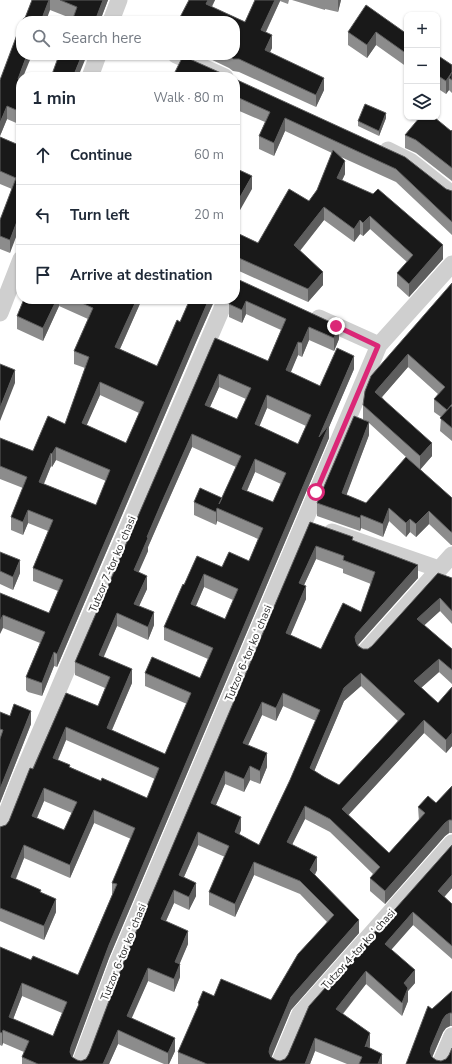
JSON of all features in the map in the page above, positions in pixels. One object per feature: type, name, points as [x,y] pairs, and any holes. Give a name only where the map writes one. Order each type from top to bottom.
[{"type":"street","points":[[113,16],[119,0]]},
{"type":"street","points":[[92,72],[96,60]]},
{"type":"street","points":[[187,60],[214,72]]},
{"type":"street","points":[[377,145],[410,160],[452,194]]},
{"type":"street","name":"Tutzor 6-tor koʻchasi","points":[[80,1064],[118,962],[378,346],[452,264]]},
{"type":"street","points":[[0,313],[16,272]]},
{"type":"street","name":"Tutzor 7-tor koʻchasi","points":[[0,830],[23,771],[224,304]]},
{"type":"street","points":[[307,313],[378,346]]},
{"type":"street","points":[[304,522],[439,569]]},
{"type":"street","points":[[365,652],[452,555]]},
{"type":"street","name":"Tutzor 4-tor koʻchasi","points":[[279,1064],[300,1014],[452,844]]},
{"type":"street","points":[[440,1064],[452,1036]]},
{"type":"building","points":[[32,0],[49,0],[43,16],[26,16]]},
{"type":"building","points":[[60,0],[103,0],[97,16],[74,16],[77,7]]},
{"type":"building","points":[[189,0],[208,0],[206,4],[232,16],[181,16]]},
{"type":"building","points":[[255,0],[275,0],[261,30],[272,35],[265,50],[324,78],[316,95],[240,59],[240,20],[245,22]]},
{"type":"building","points":[[366,5],[404,32],[404,52],[376,32],[367,45],[348,32]]},
{"type":"building","points":[[16,37],[16,60],[25,60],[21,72],[16,72],[16,110],[7,106],[0,123],[0,80]]},
{"type":"building","points":[[440,57],[452,65],[452,72],[446,81],[440,77]]},
{"type":"building","points":[[57,60],[80,60],[75,72],[53,72]]},
{"type":"building","points":[[181,60],[192,60],[219,72],[175,72]]},
{"type":"building","points":[[452,72],[452,80],[449,78]]},
{"type":"building","points":[[240,81],[405,157],[446,189],[452,191],[452,222],[396,169],[285,118],[274,143],[259,136],[270,112],[240,98]]},
{"type":"building","points":[[365,104],[386,113],[379,131],[358,121]]},
{"type":"building","points":[[418,120],[438,120],[451,131],[452,130],[452,168],[416,140],[405,135]]},
{"type":"building","points":[[0,137],[16,144],[16,178],[0,171]]},
{"type":"building","points":[[333,150],[345,161],[337,178],[373,194],[378,189],[443,245],[409,284],[397,273],[413,255],[370,216],[363,223],[360,220],[354,229],[324,207],[294,245],[323,272],[308,289],[240,258],[240,234],[258,243],[289,189],[309,201],[317,190]]},
{"type":"building","points":[[240,170],[252,176],[240,197]]},
{"type":"building","points":[[16,178],[16,224],[10,240],[0,236],[0,220]]},
{"type":"building","points":[[240,280],[339,326],[334,338],[309,327],[302,343],[298,342],[286,370],[320,386],[337,348],[354,356],[319,437],[329,425],[109,945],[70,1052],[72,1057],[81,1061],[86,1059],[89,1054],[127,953],[310,522],[353,537],[352,540],[418,565],[357,633],[355,637],[356,642],[358,646],[363,649],[368,649],[372,646],[438,573],[452,578],[452,611],[440,598],[417,619],[452,649],[452,670],[439,659],[414,681],[438,703],[452,687],[452,733],[446,740],[424,720],[342,809],[389,853],[425,813],[418,807],[428,796],[436,803],[452,786],[452,820],[445,823],[385,891],[370,878],[380,867],[330,819],[305,806],[287,842],[317,857],[310,870],[359,920],[291,997],[270,1047],[269,1052],[271,1057],[280,1061],[285,1059],[309,1006],[452,845],[452,875],[438,891],[452,904],[452,946],[413,912],[385,944],[415,970],[404,983],[408,988],[402,1003],[366,971],[336,1009],[370,1033],[365,1047],[366,1046],[382,1054],[378,1064],[359,1064],[362,1057],[315,1038],[305,1064],[207,1064],[178,1052],[199,1004],[198,1003],[203,991],[214,996],[221,979],[271,1000],[298,954],[334,915],[300,881],[254,862],[235,904],[209,892],[229,846],[198,832],[179,875],[196,883],[189,897],[174,890],[161,919],[188,931],[175,962],[180,964],[174,979],[148,968],[127,1016],[175,1038],[168,1053],[118,1030],[103,1064],[38,1064],[22,1057],[29,1041],[3,1030],[2,1033],[0,1032],[0,947],[31,960],[33,956],[78,975],[117,884],[112,883],[135,828],[94,810],[70,865],[24,845],[11,877],[41,890],[40,892],[56,899],[44,926],[0,908],[0,827],[6,825],[9,821],[30,768],[33,769],[66,693],[98,706],[110,677],[75,662],[215,338],[268,361],[286,319],[246,301],[242,310],[229,304],[240,304]],"holes":[[[219,374],[251,388],[237,419],[205,405]],[[267,395],[311,415],[298,444],[255,424]],[[192,434],[241,456],[222,498],[200,488],[194,502],[216,512],[217,508],[263,528],[249,561],[229,552],[222,567],[197,556],[164,627],[213,648],[200,678],[152,657],[145,673],[191,693],[165,754],[107,728],[132,669],[99,655],[117,613],[148,627],[154,612],[134,604],[147,576],[134,570]],[[255,459],[286,473],[273,502],[242,489]],[[316,546],[344,556],[343,560],[375,572],[361,612],[343,603],[321,649],[286,633],[306,586],[299,583]],[[204,574],[238,589],[225,619],[191,604]],[[361,673],[405,714],[339,785],[310,768],[344,688]],[[283,693],[320,710],[290,780],[259,845],[235,832],[241,817],[211,803],[225,771],[244,779],[250,766],[260,771],[267,753],[243,743],[262,702],[276,708]],[[66,727],[159,768],[147,798],[102,778],[101,781],[69,767],[70,765],[53,758]],[[44,788],[77,802],[64,830],[32,816]],[[22,983],[67,1002],[53,1036],[9,1017]]]},
{"type":"building","points":[[452,283],[452,404],[447,410],[434,399],[445,387],[408,354],[375,392],[432,443],[420,456],[363,405],[365,391],[371,376]]},
{"type":"building","points":[[22,304],[55,304],[43,328],[17,316]]},
{"type":"building","points":[[84,304],[135,304],[115,347],[157,366],[177,320],[180,322],[188,304],[207,304],[57,654],[54,652],[42,683],[26,677],[45,632],[3,615],[0,621],[0,593],[49,613],[63,580],[33,568],[53,520],[28,510],[23,522],[11,517],[27,477],[0,466],[0,438],[33,451],[48,416],[65,424],[89,357],[74,351],[93,308]],"holes":[[[100,382],[144,402],[126,443],[82,423]],[[56,447],[110,470],[96,505],[39,482],[51,453],[52,454]]]},
{"type":"building","points":[[0,364],[15,370],[0,408]]},
{"type":"building","points":[[451,406],[452,407],[452,428],[440,418]]},
{"type":"building","points":[[354,416],[369,422],[342,493],[366,503],[406,457],[452,498],[452,532],[429,511],[416,524],[410,519],[406,523],[389,508],[383,524],[361,515],[360,518],[317,503]]},
{"type":"building","points":[[0,552],[20,560],[13,577],[0,571]]},
{"type":"building","points":[[14,704],[31,711],[0,789],[0,739],[3,730],[0,729],[0,712],[10,716]]},
{"type":"building","points":[[452,991],[452,1013],[446,1015],[443,1019],[430,1052],[432,1057],[441,1061],[446,1059],[452,1048],[452,1064],[406,1064],[428,1006],[432,1009]]},
{"type":"route","points":[[316,492],[378,346],[336,326]]}]
